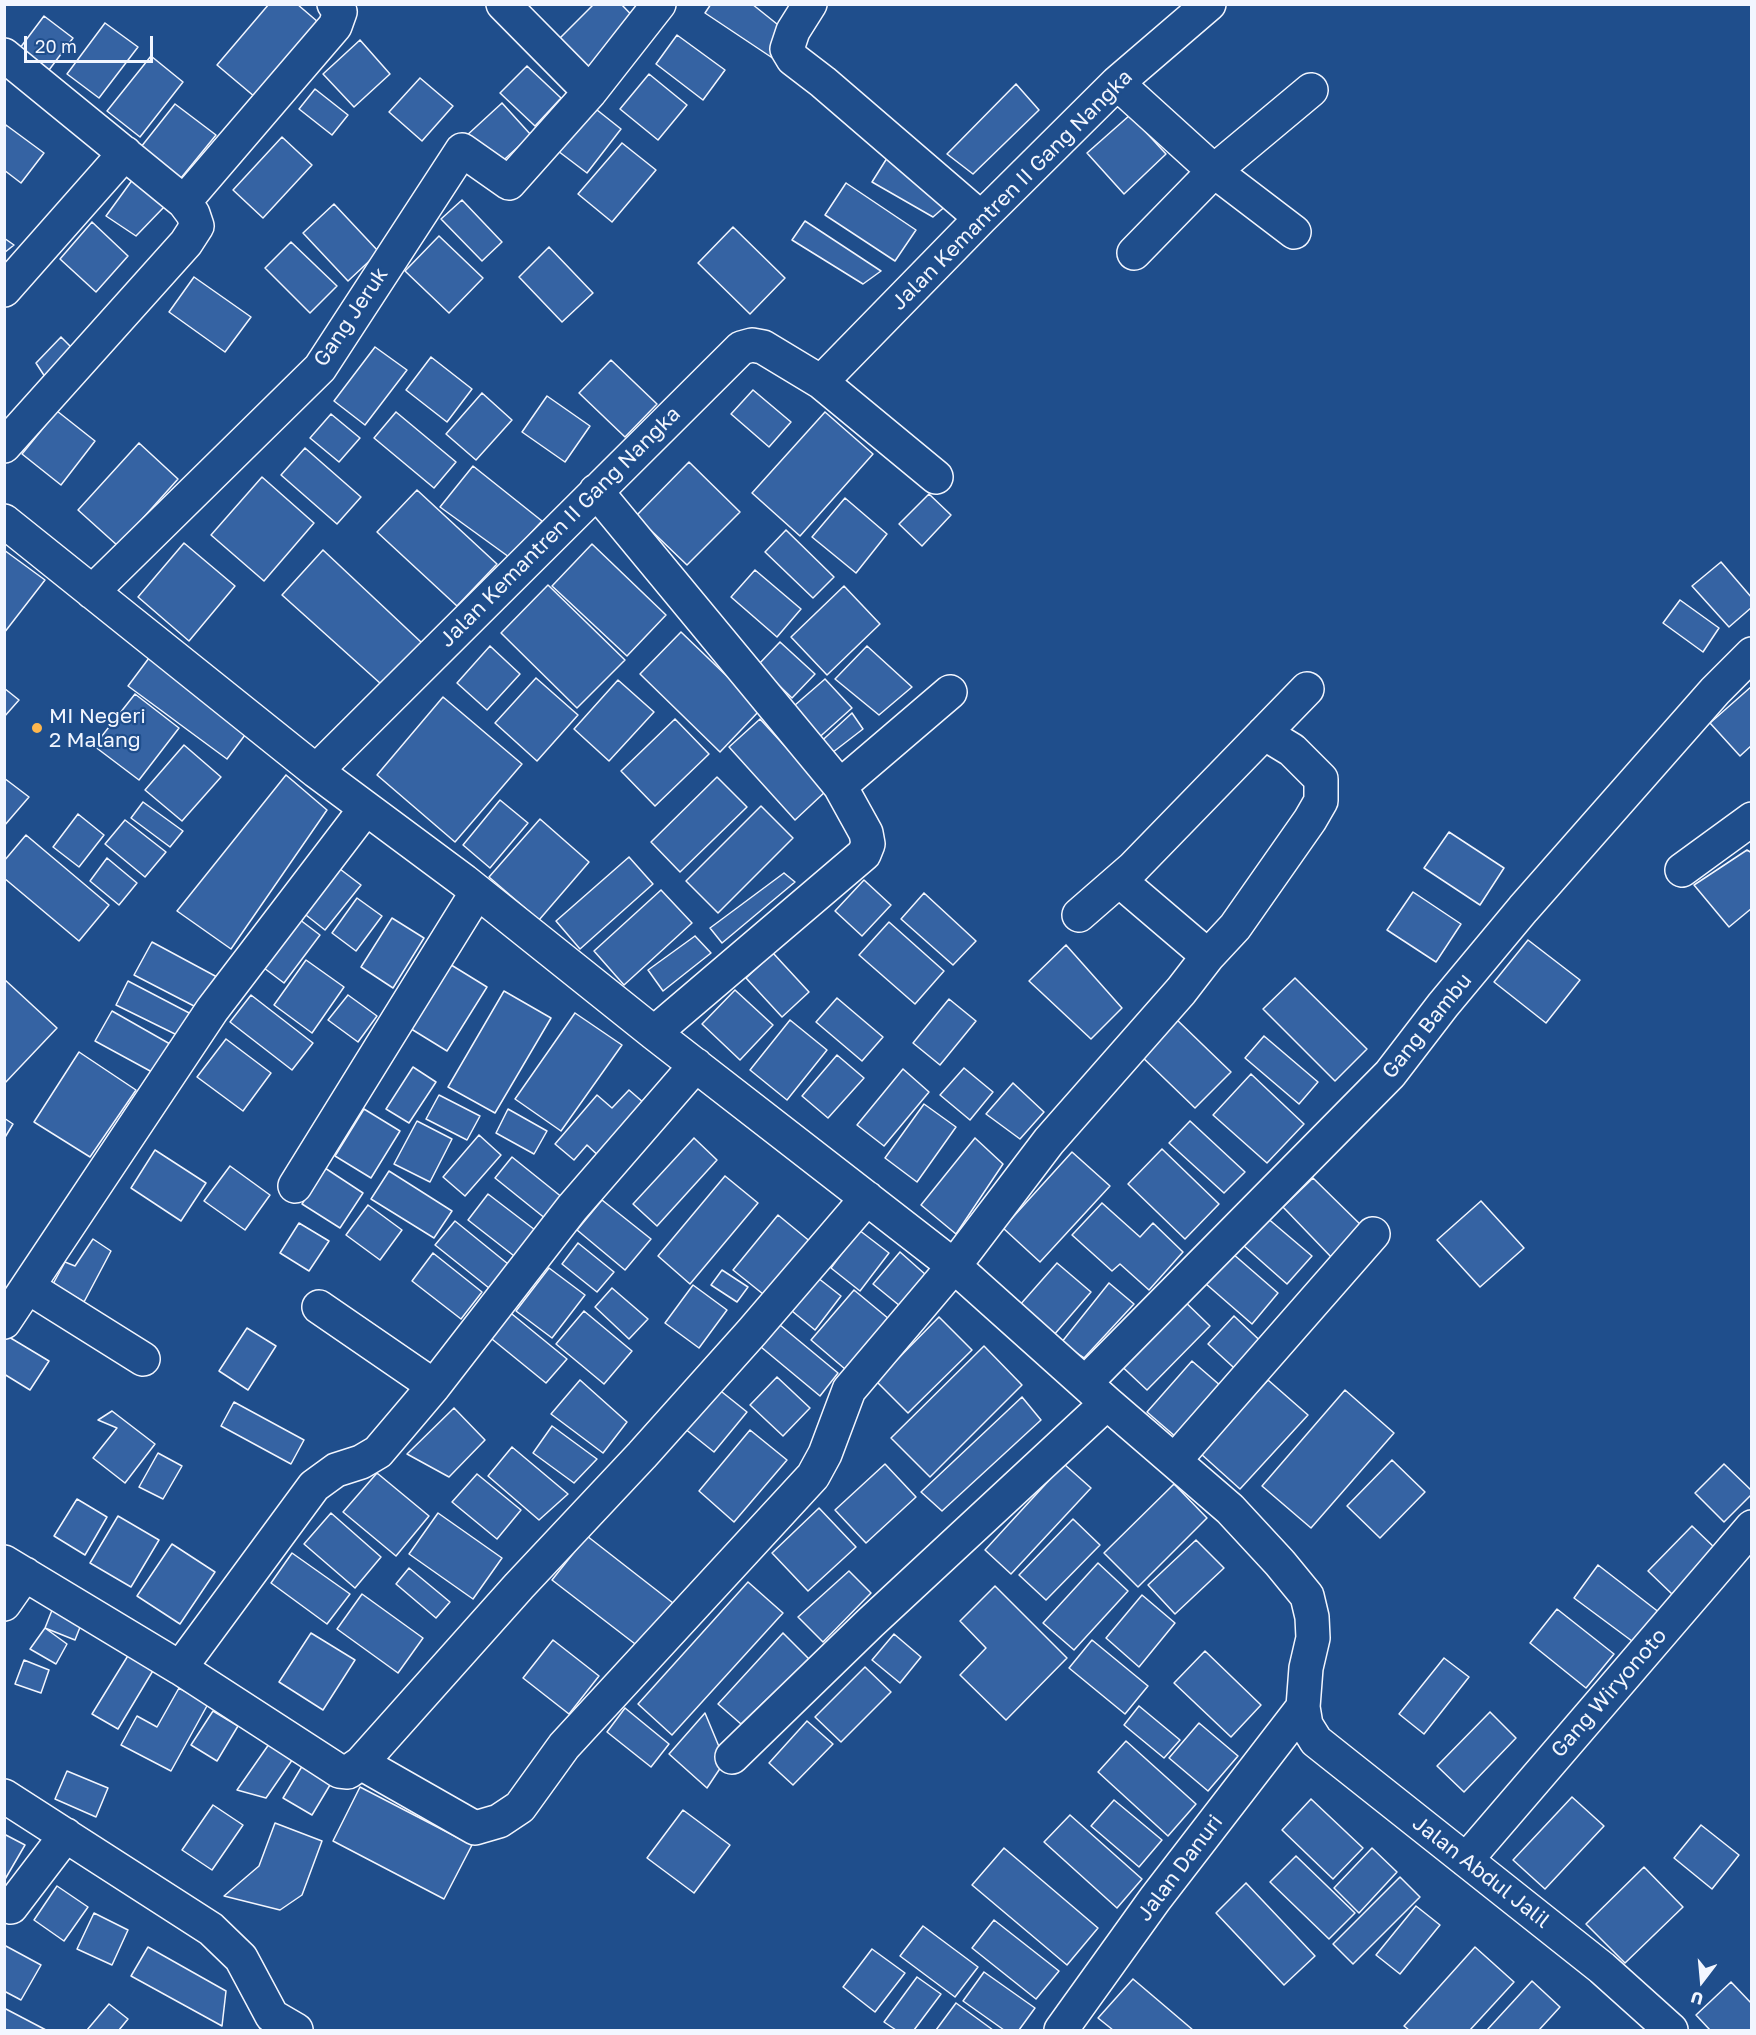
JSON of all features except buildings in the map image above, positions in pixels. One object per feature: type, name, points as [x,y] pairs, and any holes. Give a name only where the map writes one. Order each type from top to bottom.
[{"type":"street","points":[[184,202],[335,27],[339,12],[334,4]]},
{"type":"street","points":[[503,4],[590,92],[659,4]]},
{"type":"street","points":[[810,4],[793,31],[787,50],[793,59],[823,82],[981,218]]},
{"type":"street","name":"Jalan Kemantren II Gang Nangka","points":[[821,382],[981,218],[1118,83],[1209,4]]},
{"type":"street","points":[[4,55],[184,202],[193,214],[197,226],[186,243],[4,446]]},
{"type":"street","points":[[1118,83],[1214,171],[1294,232]]},
{"type":"street","points":[[1134,253],[1214,171],[1311,90]]},
{"type":"street","name":"Gang Jeruk","points":[[92,592],[320,368],[462,150],[508,183],[590,92]]},
{"type":"street","points":[[4,290],[125,153]]},
{"type":"street","name":"Jalan Kemantren II Gang Nangka","points":[[316,771],[741,348],[752,345],[763,346],[821,382],[936,477]]},
{"type":"street","points":[[596,491],[840,786],[866,833],[867,844],[864,854],[654,1033]]},
{"type":"street","points":[[4,521],[316,771],[477,892],[954,1266],[1230,1509],[1280,1563],[1306,1596],[1312,1617],[1313,1638],[1306,1668],[1303,1707]]},
{"type":"street","name":"Gang Bambu","points":[[732,1757],[879,1615],[1096,1393],[1390,1074],[1443,1005],[1523,909],[1715,691],[1752,654]]},
{"type":"street","points":[[1079,915],[1120,881],[1307,689]]},
{"type":"street","points":[[840,786],[950,692]]},
{"type":"street","points":[[361,1763],[475,1828],[499,1821],[520,1807],[564,1746],[813,1476],[825,1454],[849,1390],[954,1266],[1049,1141],[1235,927],[1321,801],[1321,779],[1292,750],[1264,733]]},
{"type":"street","points":[[4,1322],[212,1010],[366,808]]},
{"type":"street","points":[[1682,870],[1752,819]]},
{"type":"street","points":[[1120,881],[1208,956]]},
{"type":"street","points":[[295,1186],[477,892]]},
{"type":"street","points":[[180,1668],[314,1486],[336,1470],[361,1462],[378,1452],[434,1386],[572,1208],[696,1065]]},
{"type":"street","points":[[4,1604],[15,1568],[180,1668],[339,1771],[348,1772],[361,1763],[519,1586],[697,1394],[867,1198]]},
{"type":"street","points":[[1175,1460],[1373,1234]]},
{"type":"street","points":[[28,1287],[143,1359]]},
{"type":"street","points":[[319,1307],[434,1386]]},
{"type":"street","name":"Gang Wiryonoto","points":[[1466,1860],[1752,1527]]},
{"type":"street","name":"Jalan Abdul Jalil","points":[[1303,1707],[1306,1725],[1316,1741],[1602,1968],[1671,2031]]},
{"type":"street","name":"Jalan Danuri","points":[[1070,2027],[1155,1899],[1303,1707]]},
{"type":"street","points":[[4,1796],[211,1929],[241,1958],[277,2026]]},
{"type":"street","points":[[10,1907],[66,1835]]},
{"type":"place","name":"MI Negeri 2 Malang","points":[[37,728]]}]
